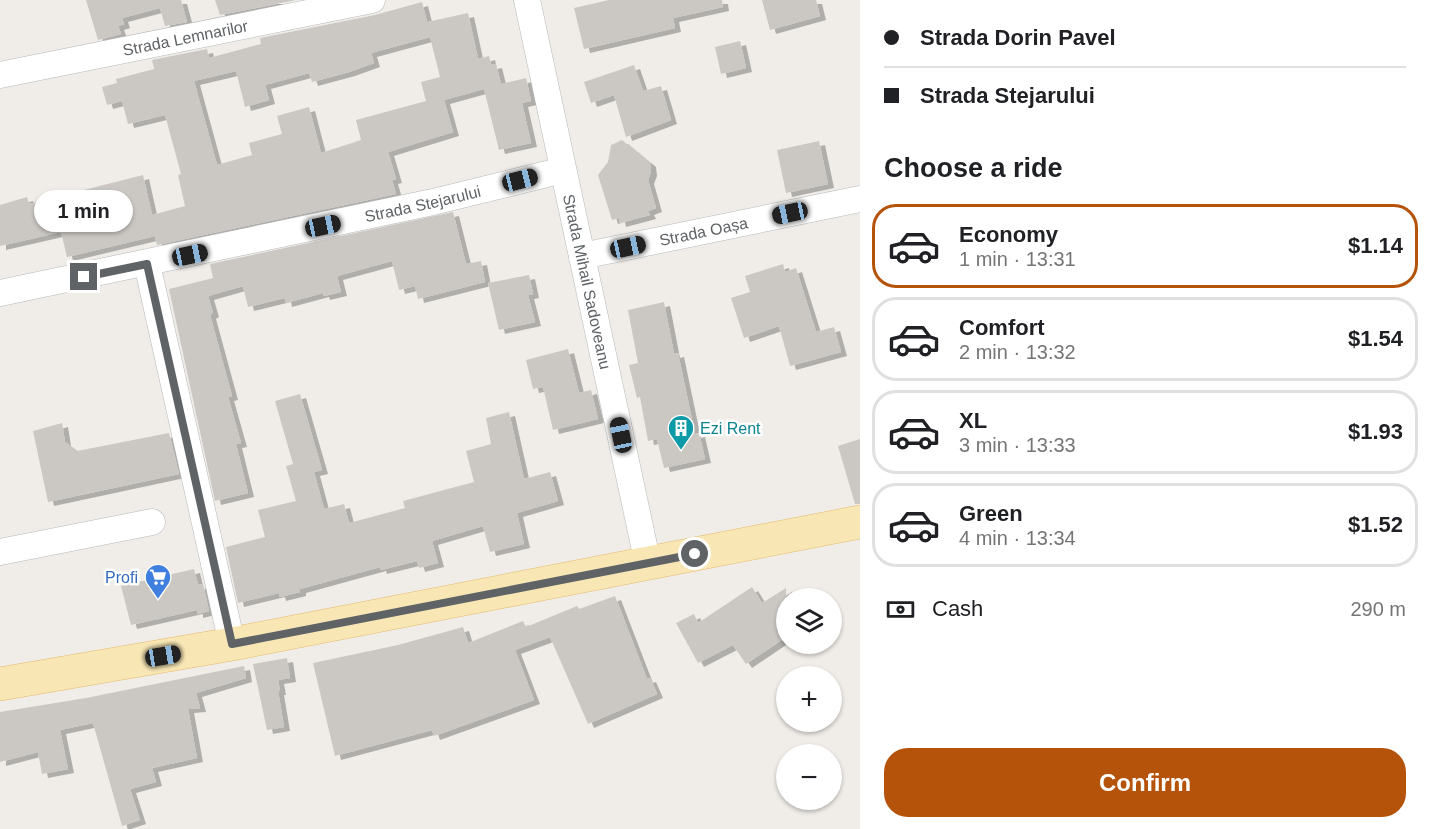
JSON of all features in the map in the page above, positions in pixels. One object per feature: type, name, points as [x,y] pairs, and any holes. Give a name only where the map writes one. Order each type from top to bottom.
[{"type":"main road","points":[[0,684],[232,644],[860,522]]},
{"type":"street","name":"Strada Lemnarilor","points":[[0,75],[372,0]]},
{"type":"street","name":"Strada Mihail Sadoveanu","points":[[527,0],[648,564]]},
{"type":"street","name":"Strada Stejarului","points":[[0,293],[147,264],[433,202],[563,170]]},
{"type":"street","name":"Strada Oașa","points":[[582,256],[860,199]]},
{"type":"street","points":[[147,264],[232,644]]},
{"type":"street","points":[[0,552],[152,522]]},
{"type":"building","points":[[86,0],[181,0],[187,22],[165,26],[160,8],[122,18],[124,24],[118,26],[121,34],[98,40]]},
{"type":"building","points":[[215,0],[296,0],[220,15]]},
{"type":"building","points":[[609,0],[722,0],[723,7],[673,18],[675,28],[584,49],[574,8]]},
{"type":"building","points":[[762,0],[816,0],[820,16],[770,30]]},
{"type":"building","points":[[422,2],[427,22],[468,13],[478,59],[489,56],[491,65],[496,64],[501,84],[526,78],[531,101],[522,103],[531,143],[499,150],[484,89],[444,100],[453,132],[388,152],[396,179],[392,180],[396,194],[157,245],[155,236],[67,257],[61,232],[0,246],[0,205],[27,197],[29,204],[143,175],[152,215],[185,206],[178,175],[181,174],[165,115],[128,124],[122,101],[107,105],[102,87],[117,83],[116,79],[154,69],[152,60],[207,49],[209,58],[261,44],[260,38],[375,15]],"holes":[[[430,37],[440,77],[421,82],[426,101],[356,120],[361,140],[321,153],[309,107],[277,116],[282,134],[249,143],[252,155],[217,165],[194,81],[236,71],[245,107],[269,100],[265,85],[309,73],[312,82],[349,72],[374,63],[371,53]]]},
{"type":"building","points":[[740,41],[746,68],[721,74],[715,47]]},
{"type":"building","points":[[634,65],[643,91],[661,86],[671,120],[626,137],[614,95],[591,103],[584,82]]},
{"type":"building","points":[[622,140],[650,163],[651,172],[648,180],[656,208],[648,211],[650,215],[620,223],[619,218],[612,220],[598,175],[608,162],[611,145]]},
{"type":"building","points":[[819,141],[828,184],[786,193],[777,150]]},
{"type":"building","points":[[453,212],[466,264],[481,261],[485,282],[418,299],[415,286],[399,290],[392,261],[337,276],[341,292],[324,296],[323,293],[286,303],[285,298],[248,307],[243,286],[208,296],[213,313],[210,315],[232,396],[228,397],[241,443],[236,444],[248,493],[215,501],[169,289],[213,278],[210,264]]},
{"type":"building","points":[[783,264],[785,272],[796,268],[816,332],[834,327],[841,352],[790,366],[779,326],[744,338],[731,298],[750,292],[745,276]]},
{"type":"building","points":[[529,275],[533,294],[528,295],[535,322],[499,330],[488,283]]},
{"type":"building","points":[[664,302],[674,354],[678,353],[695,434],[699,433],[705,459],[664,468],[657,439],[648,441],[640,397],[637,398],[629,365],[638,363],[628,310]]},
{"type":"building","points":[[568,349],[579,393],[591,390],[598,419],[553,430],[543,387],[533,389],[526,360]]},
{"type":"building","points":[[300,394],[322,470],[314,472],[324,509],[344,504],[349,523],[405,508],[403,501],[474,482],[466,451],[491,444],[486,418],[509,412],[524,479],[550,472],[558,501],[517,513],[524,544],[490,552],[483,526],[432,541],[438,563],[419,568],[417,561],[381,570],[380,567],[300,589],[300,592],[280,597],[279,593],[238,603],[226,547],[265,537],[258,510],[296,501],[286,466],[293,464],[275,401]]},
{"type":"building","points":[[62,423],[65,442],[77,451],[169,433],[179,474],[48,502],[33,431]]},
{"type":"building","points":[[860,439],[860,504],[855,504],[838,446]]},
{"type":"building","points":[[194,569],[198,585],[203,584],[209,611],[197,614],[197,610],[131,625],[121,586]]},
{"type":"building","points":[[752,587],[762,603],[776,594],[776,644],[746,664],[733,645],[698,663],[676,623],[694,614],[698,623]]},
{"type":"building","points":[[615,596],[647,679],[650,678],[657,694],[588,724],[550,637],[515,650],[534,700],[434,736],[432,730],[335,756],[313,663],[398,645],[463,627],[468,643],[523,621],[526,627],[577,606],[579,609]]},
{"type":"building","points":[[287,658],[290,678],[278,680],[284,727],[267,730],[253,664]]},
{"type":"building","points":[[244,666],[246,678],[196,693],[200,708],[188,709],[197,758],[152,768],[156,782],[130,789],[140,820],[122,826],[93,723],[60,730],[68,769],[42,774],[38,752],[0,762],[0,712],[86,698]]},
{"type":"place","name":"Ezi Rent","points":[[681,451]]},
{"type":"place","name":"Profi","points":[[158,600]]},
{"type":"route","points":[[84,277],[147,264],[232,644],[695,554]]}]
